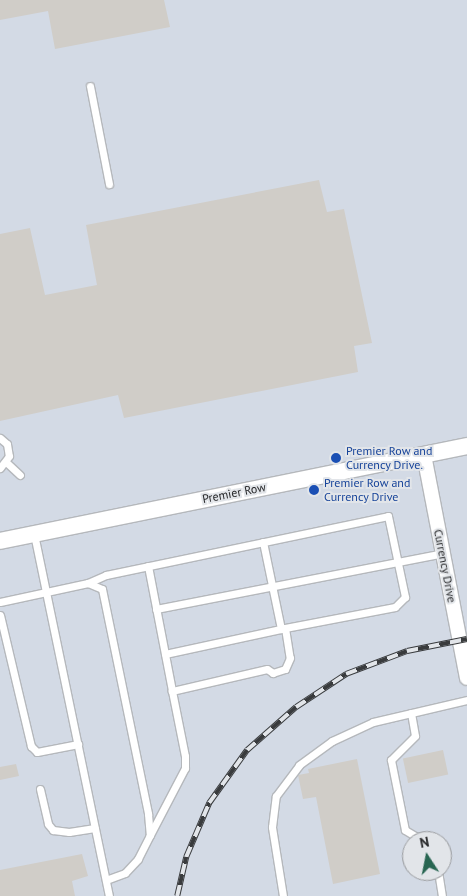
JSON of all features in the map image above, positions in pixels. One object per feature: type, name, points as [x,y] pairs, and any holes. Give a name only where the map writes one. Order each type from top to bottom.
[{"type":"street","name":"Premier Row","points":[[0,540],[467,446]]},
{"type":"street","name":"Currency Drive","points":[[424,455],[467,678]]},
{"type":"lane","points":[[90,86],[109,184]]},
{"type":"lane","points":[[0,438],[8,450],[6,462],[0,468]]},
{"type":"lane","points":[[6,462],[20,475]]},
{"type":"lane","points":[[0,602],[88,583],[106,575],[388,516],[405,597],[395,607],[283,628],[165,654]]},
{"type":"lane","points":[[34,534],[109,896]]},
{"type":"lane","points":[[172,691],[267,669],[273,674],[285,669],[290,658],[264,542]]},
{"type":"lane","points":[[156,609],[397,560],[443,553]]},
{"type":"lane","points":[[106,880],[125,873],[138,859],[185,768],[185,756],[148,566]]},
{"type":"lane","points":[[88,583],[102,589],[107,608],[148,814],[150,835]]},
{"type":"lane","points":[[0,615],[31,746],[37,752],[78,744]]},
{"type":"lane","points":[[284,896],[272,827],[276,796],[299,765],[332,741],[372,722],[467,700]]},
{"type":"lane","points":[[407,831],[391,760],[415,736],[411,713]]},
{"type":"lane","points":[[40,789],[48,824],[53,830],[69,832],[95,828]]},
{"type":"lane","points":[[440,881],[442,896]]},
{"type":"shaded area","points":[[0,0],[467,0],[467,896],[0,896]]},
{"type":"building","points":[[0,0],[164,0],[170,27],[55,49],[48,11],[0,20]]},
{"type":"building","points":[[319,180],[327,212],[344,209],[372,343],[354,346],[358,372],[124,418],[118,395],[0,421],[0,234],[30,228],[45,295],[97,285],[86,225]]},
{"type":"building","points":[[443,750],[448,774],[408,783],[403,759]]},
{"type":"building","points":[[357,759],[380,874],[333,884],[316,797],[303,799],[298,775],[309,773],[308,769]]},
{"type":"building","points":[[16,764],[19,776],[0,780],[0,767]]},
{"type":"building","points":[[82,854],[88,876],[72,881],[75,896],[0,896],[0,870]]},
{"type":"railway","points":[[177,896],[186,857],[209,803],[247,750],[296,707],[346,674],[407,651],[467,639]]},
{"type":"place","name":"Premier Row and Currency Drive.","points":[[336,458]]},
{"type":"place","name":"Premier Row and Currency Drive","points":[[314,490]]}]
